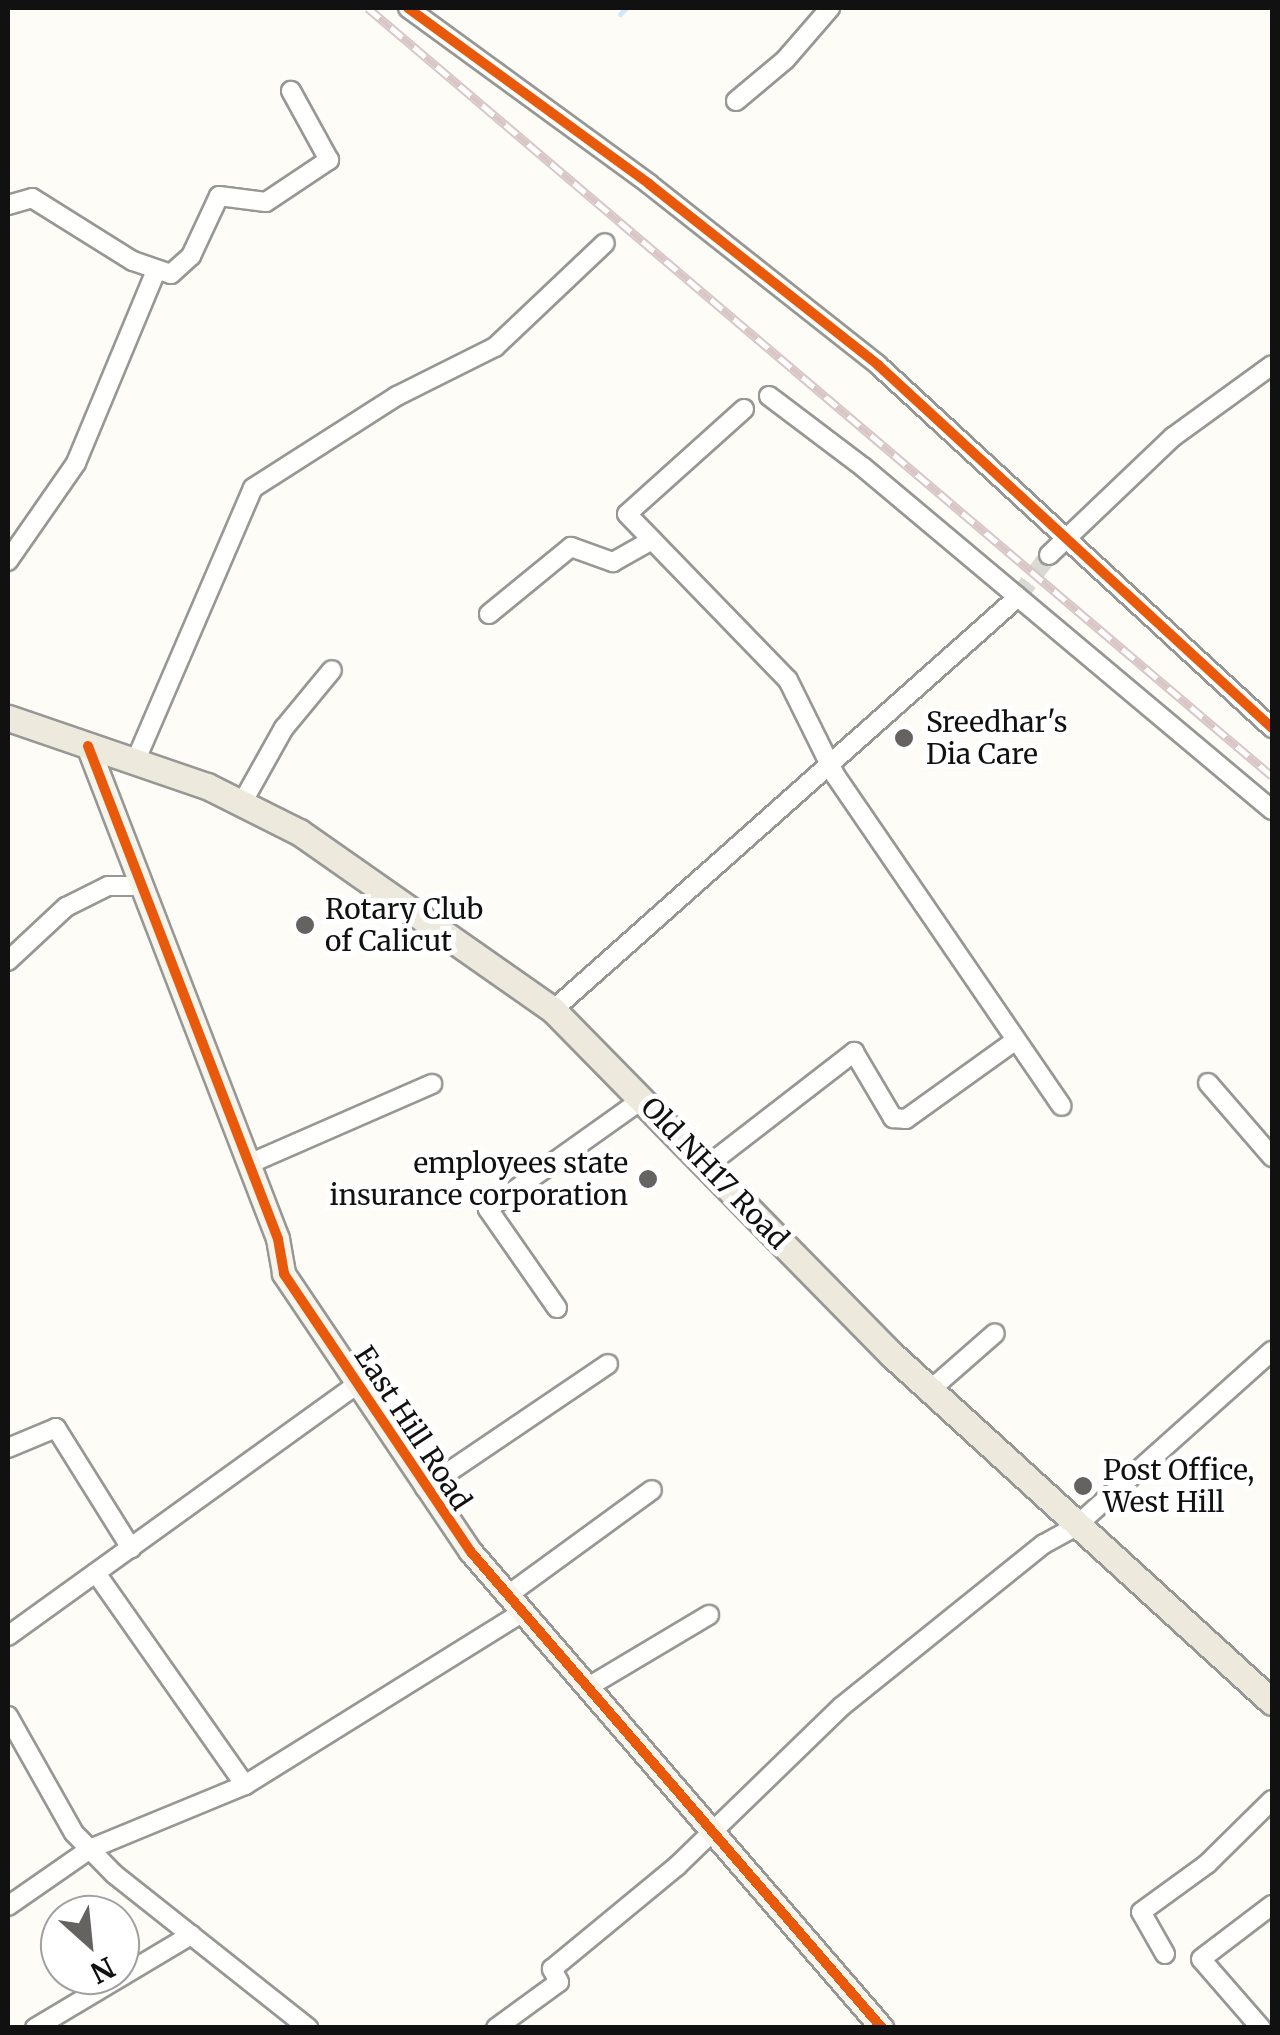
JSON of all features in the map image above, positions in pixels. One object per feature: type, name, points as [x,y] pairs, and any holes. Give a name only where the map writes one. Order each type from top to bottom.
[{"type":"main road","name":"Old NH17 Road","points":[[8,718],[242,803],[299,832],[553,1010],[930,1390],[1272,1702]]},
{"type":"street","points":[[408,8],[648,184],[878,365],[1272,728]]},
{"type":"street","points":[[736,101],[785,60],[830,8]]},
{"type":"street","points":[[8,205],[32,198],[156,273],[181,269],[219,196],[266,202],[329,160],[291,91]]},
{"type":"street","points":[[135,762],[252,488],[397,396],[495,347],[605,243]]},
{"type":"street","points":[[8,561],[76,463],[156,273]]},
{"type":"street","points":[[1049,555],[1173,437],[1272,365]]},
{"type":"street","points":[[769,396],[1018,597],[1272,810]]},
{"type":"street","points":[[744,409],[626,514],[788,680],[830,766],[1062,1106]]},
{"type":"street","points":[[488,614],[571,548],[613,562],[652,540]]},
{"type":"street","points":[[553,1010],[1018,597]]},
{"type":"street","points":[[242,803],[284,728],[332,670]]},
{"type":"street","name":"East Hill Road","points":[[88,746],[249,1164],[284,1274],[425,1488],[514,1604],[714,1828],[882,2028]]},
{"type":"street","points":[[8,961],[66,907],[108,886],[142,886]]},
{"type":"street","points":[[708,1164],[854,1052],[893,1118],[906,1119],[1016,1040]]},
{"type":"street","points":[[1208,1082],[1272,1158]]},
{"type":"street","points":[[249,1164],[432,1084]]},
{"type":"street","points":[[557,1308],[488,1209],[643,1099]]},
{"type":"street","points":[[930,1390],[994,1332]]},
{"type":"street","points":[[496,2028],[559,1982],[552,1969],[608,1926],[841,1707],[1044,1544],[1076,1526],[1272,1351]]},
{"type":"street","points":[[425,1488],[608,1364]]},
{"type":"street","points":[[8,1636],[357,1384]]},
{"type":"street","points":[[8,1448],[56,1428],[131,1548]]},
{"type":"street","points":[[8,1906],[90,1849],[246,1785],[514,1604],[652,1490]]},
{"type":"street","points":[[96,1573],[246,1785]]},
{"type":"street","points":[[588,1687],[709,1616]]},
{"type":"street","points":[[8,1716],[90,1849],[290,2021],[308,2028]]},
{"type":"street","points":[[1166,1954],[1141,1912],[1207,1864],[1272,1800]]},
{"type":"street","points":[[1261,2028],[1200,1960],[1272,1905]]},
{"type":"street","points":[[35,2028],[191,1935]]},
{"type":"waterway","points":[[620,14],[626,8]]},
{"type":"tunnel","points":[[1018,597],[1049,555]]},
{"type":"railway","points":[[368,8],[1272,776]]},
{"type":"cycle path","points":[[408,8],[649,184],[878,365],[1272,728]]},
{"type":"cycle path","points":[[88,746],[278,1239],[284,1274],[471,1552],[882,2028]]},
{"type":"place","name":"Sreedhar's Dia Care","points":[[904,738]]},
{"type":"place","name":"Rotary Club of Calicut","points":[[305,925]]},
{"type":"place","name":"employees state insurance corporation","points":[[648,1179]]},
{"type":"place","name":"Post Office, West Hill","points":[[1083,1486]]}]
